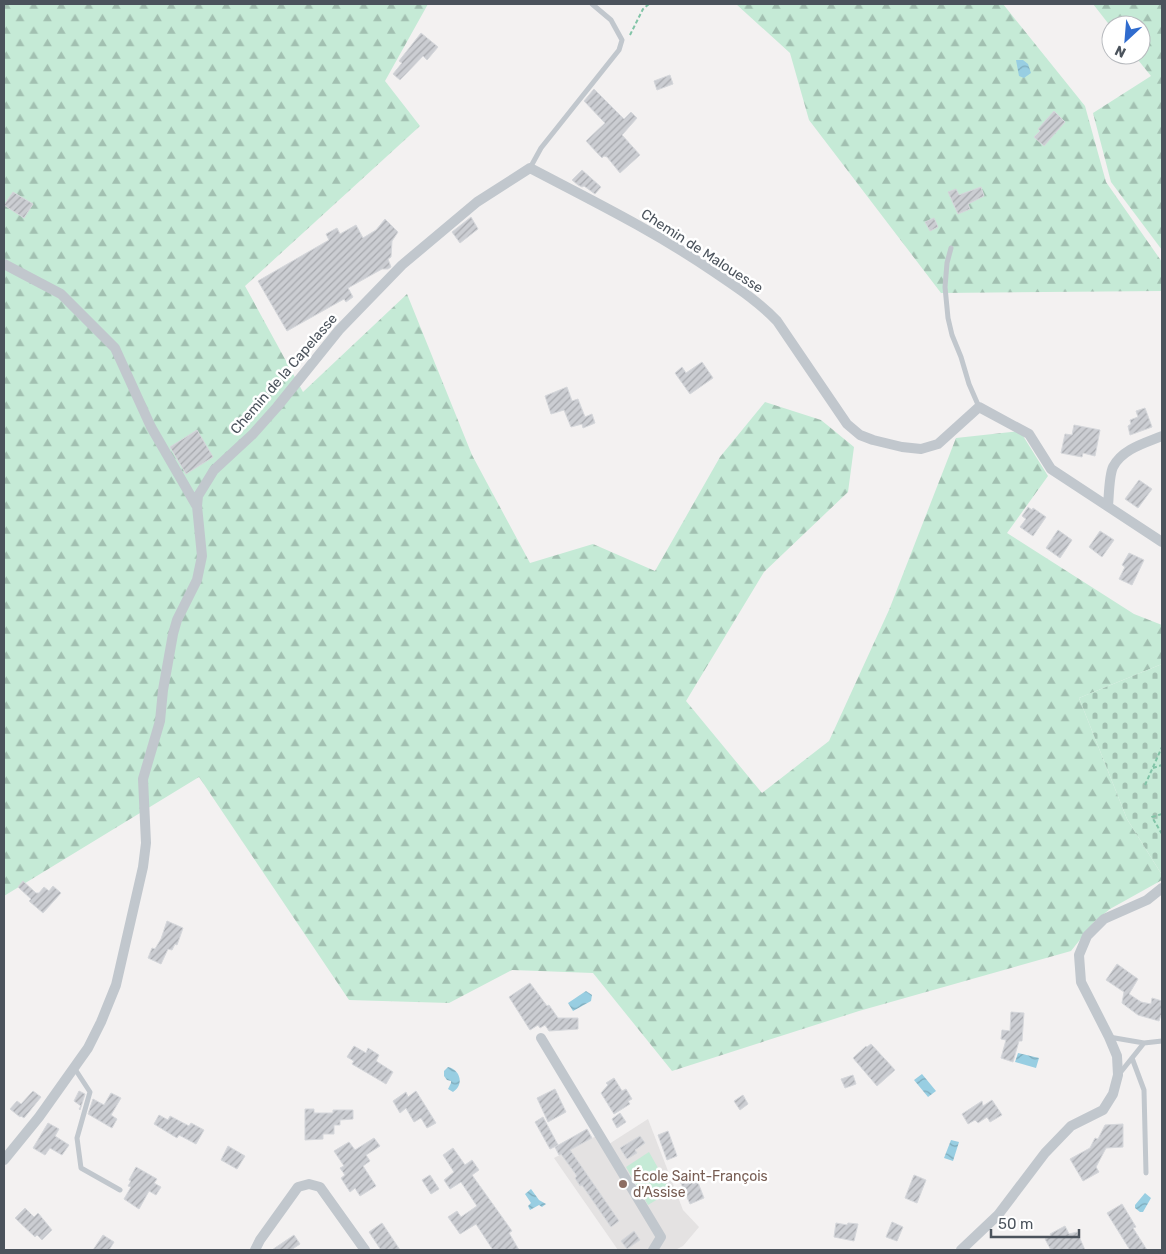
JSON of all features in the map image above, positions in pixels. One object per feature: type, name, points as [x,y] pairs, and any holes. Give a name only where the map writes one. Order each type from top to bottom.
[{"type":"street","name":"Chemin de Malouesse","points":[[530,168],[630,220],[692,257],[765,308],[778,321],[847,424],[860,435],[872,440],[902,447],[921,449],[938,444],[979,407]]},
{"type":"street","name":"Chemin de la Capelasse","points":[[4,1160],[75,1069],[101,1022],[116,985],[144,867],[146,843],[143,779],[160,721],[164,681],[173,634],[177,620],[197,580],[202,556],[197,506],[198,496],[214,470],[253,434],[339,330],[402,265],[477,202],[530,168]]},
{"type":"street","points":[[4,264],[61,294],[115,348],[151,427],[197,506]]},
{"type":"street","points":[[979,407],[1029,434],[1051,469],[1162,542]]},
{"type":"street","points":[[1108,506],[1112,468],[1119,457],[1134,447],[1162,436]]},
{"type":"street","points":[[961,1250],[998,1215],[1045,1153],[1071,1126],[1103,1110],[1113,1094],[1118,1075],[1117,1056],[1080,982],[1079,955],[1088,936],[1104,919],[1147,900],[1162,888]]},
{"type":"street","points":[[541,1038],[661,1236],[653,1250]]},
{"type":"street","points":[[255,1250],[260,1240],[298,1187],[309,1184],[320,1187],[365,1250]]},
{"type":"lane","points":[[530,168],[541,148],[619,50],[622,40],[610,20],[592,4]]},
{"type":"lane","points":[[951,248],[946,263],[945,287],[948,318],[969,384],[979,407]]},
{"type":"lane","points":[[1109,1037],[1144,1043],[1162,1041]]},
{"type":"lane","points":[[1118,1075],[1144,1043]]},
{"type":"lane","points":[[1132,1058],[1144,1090],[1146,1173]]},
{"type":"lane","points":[[75,1069],[90,1092],[77,1138],[81,1168],[120,1190]]},
{"type":"path","points":[[619,50],[643,9],[649,4]]},
{"type":"path","points":[[1145,785],[1162,747]]},
{"type":"path","points":[[1153,768],[1162,765]]},
{"type":"path","points":[[1162,814],[1152,817],[1162,834]]},
{"type":"shaded area","name":"École Saint-François d'Assise","points":[[648,1119],[683,1210],[699,1227],[683,1246],[675,1250],[618,1250],[554,1158],[602,1133],[609,1144]]},
{"type":"green space","points":[[4,4],[428,4],[385,81],[420,126],[245,286],[303,392],[407,294],[472,455],[530,563],[593,544],[655,571],[720,457],[765,402],[821,420],[854,447],[848,492],[764,572],[686,701],[762,793],[829,741],[889,610],[956,438],[1020,431],[1048,476],[1007,533],[1134,614],[1162,625],[1162,664],[1079,698],[1127,819],[1162,875],[1162,880],[1110,909],[1094,922],[1071,951],[859,1011],[672,1071],[593,973],[512,970],[449,1003],[349,1000],[199,777],[4,896]]},
{"type":"green space","points":[[736,4],[1003,4],[1085,106],[1106,182],[1162,262],[1162,291],[941,293],[809,120],[790,53]]},
{"type":"green space","points":[[1093,4],[1162,4],[1162,250],[1111,182],[1093,113],[1151,76],[1142,65],[1151,65],[1151,15],[1102,15]]},
{"type":"green space","points":[[1162,664],[1162,875],[1127,819],[1079,698]]},
{"type":"green space","points":[[649,1152],[671,1191],[648,1205],[626,1167]]},
{"type":"water","points":[[1016,60],[1023,60],[1028,64],[1031,73],[1024,78],[1019,76]]},
{"type":"water","points":[[586,991],[592,995],[591,1001],[573,1011],[568,1003]]},
{"type":"water","points":[[1018,1053],[1039,1058],[1036,1068],[1015,1062]]},
{"type":"water","points":[[448,1067],[456,1071],[460,1078],[459,1086],[453,1092],[448,1089],[451,1081],[447,1080],[444,1076],[444,1071]]},
{"type":"water","points":[[922,1074],[936,1091],[928,1097],[914,1080]]},
{"type":"water","points":[[951,1140],[959,1142],[953,1161],[944,1158]]},
{"type":"water","points":[[531,1189],[539,1200],[546,1204],[542,1207],[539,1205],[530,1210],[528,1206],[531,1203],[525,1194]]},
{"type":"water","points":[[1145,1193],[1151,1198],[1143,1212],[1140,1212],[1135,1208],[1135,1205]]},
{"type":"building","points":[[421,33],[438,47],[427,60],[423,56],[400,80],[393,74],[402,63],[399,61]]},
{"type":"building","points":[[670,75],[673,84],[657,90],[654,81]]},
{"type":"building","points":[[594,89],[624,119],[631,112],[637,118],[622,135],[640,155],[620,173],[607,157],[604,156],[602,158],[586,141],[605,123],[584,101]]},
{"type":"building","points":[[1054,111],[1065,122],[1044,146],[1034,137],[1040,131],[1038,129]]},
{"type":"building","points":[[582,170],[601,187],[595,194],[572,180]]},
{"type":"building","points":[[981,187],[984,196],[968,204],[970,209],[958,214],[948,192],[956,189],[959,195]]},
{"type":"building","points":[[13,192],[33,204],[24,218],[4,205]]},
{"type":"building","points":[[471,217],[478,229],[460,243],[452,232]]},
{"type":"building","points":[[934,218],[938,227],[930,231],[925,222]]},
{"type":"building","points":[[385,219],[398,232],[392,241],[391,257],[388,259],[391,267],[382,269],[348,288],[353,297],[346,302],[344,299],[287,331],[258,281],[329,240],[326,234],[337,228],[340,234],[356,225],[363,238],[376,230]]},
{"type":"building","points":[[702,362],[713,378],[690,394],[675,373],[682,367],[686,373]]},
{"type":"building","points":[[567,387],[572,401],[578,399],[585,417],[592,414],[595,423],[583,428],[582,424],[571,427],[564,410],[551,414],[545,396]]},
{"type":"building","points":[[1145,408],[1152,427],[1130,435],[1128,426],[1131,424],[1130,420],[1138,417],[1136,411]]},
{"type":"building","points":[[1074,425],[1100,430],[1095,456],[1083,453],[1082,457],[1061,453],[1065,434],[1072,435]]},
{"type":"building","points":[[197,430],[213,457],[186,474],[170,447]]},
{"type":"building","points":[[1139,480],[1152,489],[1138,508],[1125,499]]},
{"type":"building","points":[[1028,507],[1032,510],[1033,508],[1046,517],[1033,536],[1020,527],[1026,519],[1022,516]]},
{"type":"building","points":[[1058,530],[1072,540],[1060,558],[1046,548]]},
{"type":"building","points":[[1100,531],[1114,540],[1102,557],[1089,547]]},
{"type":"building","points":[[1129,553],[1144,560],[1132,585],[1119,579],[1125,567],[1122,565]]},
{"type":"building","points":[[23,881],[36,893],[39,893],[44,887],[49,891],[53,886],[61,893],[43,913],[29,901],[31,899],[18,887]]},
{"type":"building","points":[[167,921],[183,928],[177,945],[175,944],[172,950],[168,949],[161,964],[148,958],[152,948],[155,949],[161,939]]},
{"type":"building","points":[[1117,964],[1138,979],[1129,994],[1141,1002],[1151,1004],[1152,998],[1162,1001],[1162,1015],[1159,1021],[1138,1015],[1122,1003],[1124,992],[1106,980]]},
{"type":"building","points":[[530,983],[558,1018],[578,1018],[578,1029],[549,1031],[545,1025],[540,1028],[538,1025],[530,1030],[509,997]]},
{"type":"building","points":[[1011,1012],[1024,1013],[1022,1041],[1019,1041],[1013,1062],[1001,1058],[1006,1040],[1001,1039],[1002,1030],[1010,1031]]},
{"type":"building","points":[[871,1044],[895,1070],[877,1086],[853,1058]]},
{"type":"building","points":[[354,1046],[366,1053],[368,1048],[379,1055],[376,1061],[393,1072],[386,1084],[352,1064],[354,1061],[347,1057]]},
{"type":"building","points":[[853,1075],[856,1084],[845,1088],[841,1079]]},
{"type":"building","points":[[614,1078],[622,1091],[626,1089],[632,1099],[628,1101],[630,1104],[614,1114],[601,1093],[608,1085],[606,1083]]},
{"type":"building","points":[[555,1089],[566,1112],[548,1122],[537,1098]]},
{"type":"building","points":[[33,1091],[41,1097],[24,1118],[10,1109],[17,1101],[21,1104]]},
{"type":"building","points":[[79,1091],[85,1094],[80,1110],[81,1106],[74,1101]]},
{"type":"building","points":[[416,1091],[436,1123],[427,1128],[421,1118],[414,1122],[406,1108],[400,1113],[393,1101],[406,1092],[408,1097]]},
{"type":"building","points":[[111,1093],[121,1098],[111,1115],[117,1119],[112,1128],[88,1114],[93,1099],[104,1105]]},
{"type":"building","points":[[743,1095],[748,1104],[740,1110],[734,1101]]},
{"type":"building","points":[[992,1100],[1002,1115],[990,1122],[987,1117],[978,1123],[975,1120],[968,1124],[962,1114],[982,1101],[983,1106]]},
{"type":"building","points":[[305,1109],[314,1109],[314,1113],[333,1113],[333,1110],[353,1110],[353,1119],[340,1120],[340,1125],[334,1125],[334,1134],[323,1134],[323,1139],[305,1140]]},
{"type":"building","points":[[620,1113],[626,1122],[617,1128],[612,1119]]},
{"type":"building","points":[[159,1115],[168,1120],[170,1116],[189,1126],[191,1123],[204,1130],[196,1144],[179,1135],[177,1138],[154,1124]]},
{"type":"building","points":[[543,1117],[558,1145],[550,1149],[535,1122]]},
{"type":"building","points":[[48,1123],[59,1129],[55,1136],[69,1145],[62,1155],[50,1148],[45,1155],[33,1148]]},
{"type":"building","points":[[1123,1124],[1123,1147],[1106,1148],[1096,1167],[1099,1172],[1083,1181],[1070,1159],[1090,1148],[1095,1138],[1098,1139],[1105,1125]]},
{"type":"building","points":[[587,1129],[592,1138],[570,1150],[619,1221],[611,1227],[582,1185],[580,1186],[575,1178],[577,1176],[561,1154],[559,1155],[555,1147]]},
{"type":"building","points":[[668,1131],[677,1156],[667,1160],[658,1135]]},
{"type":"building","points":[[640,1136],[645,1143],[635,1150],[637,1153],[627,1159],[620,1148]]},
{"type":"building","points":[[374,1138],[380,1146],[366,1155],[370,1161],[363,1166],[376,1186],[360,1196],[355,1188],[350,1192],[341,1178],[345,1175],[340,1168],[344,1166],[334,1151],[349,1142],[355,1150]]},
{"type":"building","points":[[228,1146],[245,1156],[237,1169],[221,1160]]},
{"type":"building","points":[[453,1148],[465,1165],[472,1160],[479,1170],[472,1175],[512,1231],[509,1233],[519,1250],[493,1250],[476,1224],[460,1234],[448,1217],[457,1211],[461,1217],[477,1206],[461,1182],[450,1189],[444,1180],[454,1172],[443,1155]]},
{"type":"building","points":[[136,1167],[157,1179],[154,1183],[161,1187],[156,1195],[149,1191],[139,1209],[124,1199],[131,1187],[128,1186],[131,1181],[129,1180]]},
{"type":"building","points":[[430,1175],[439,1189],[431,1194],[422,1180]]},
{"type":"building","points":[[695,1175],[704,1198],[690,1204],[680,1181]]},
{"type":"building","points":[[914,1175],[926,1180],[917,1203],[905,1198]]},
{"type":"building","points":[[1122,1204],[1136,1227],[1133,1228],[1147,1250],[1130,1250],[1107,1213]]},
{"type":"building","points":[[25,1208],[34,1217],[38,1213],[52,1230],[42,1240],[37,1235],[35,1237],[15,1218]]},
{"type":"building","points":[[892,1222],[903,1227],[897,1241],[886,1237]]},
{"type":"building","points":[[382,1223],[400,1250],[381,1250],[369,1232]]},
{"type":"building","points":[[836,1223],[858,1224],[854,1241],[834,1237]]},
{"type":"building","points":[[1065,1226],[1069,1234],[1077,1232],[1085,1250],[1051,1250],[1045,1239]]},
{"type":"building","points":[[634,1231],[640,1240],[627,1249],[621,1241]]},
{"type":"building","points":[[103,1235],[114,1242],[109,1250],[93,1250]]},
{"type":"building","points":[[294,1235],[300,1244],[291,1250],[272,1250]]},
{"type":"place","name":"École Saint-François d'Assise","points":[[623,1184]]}]
